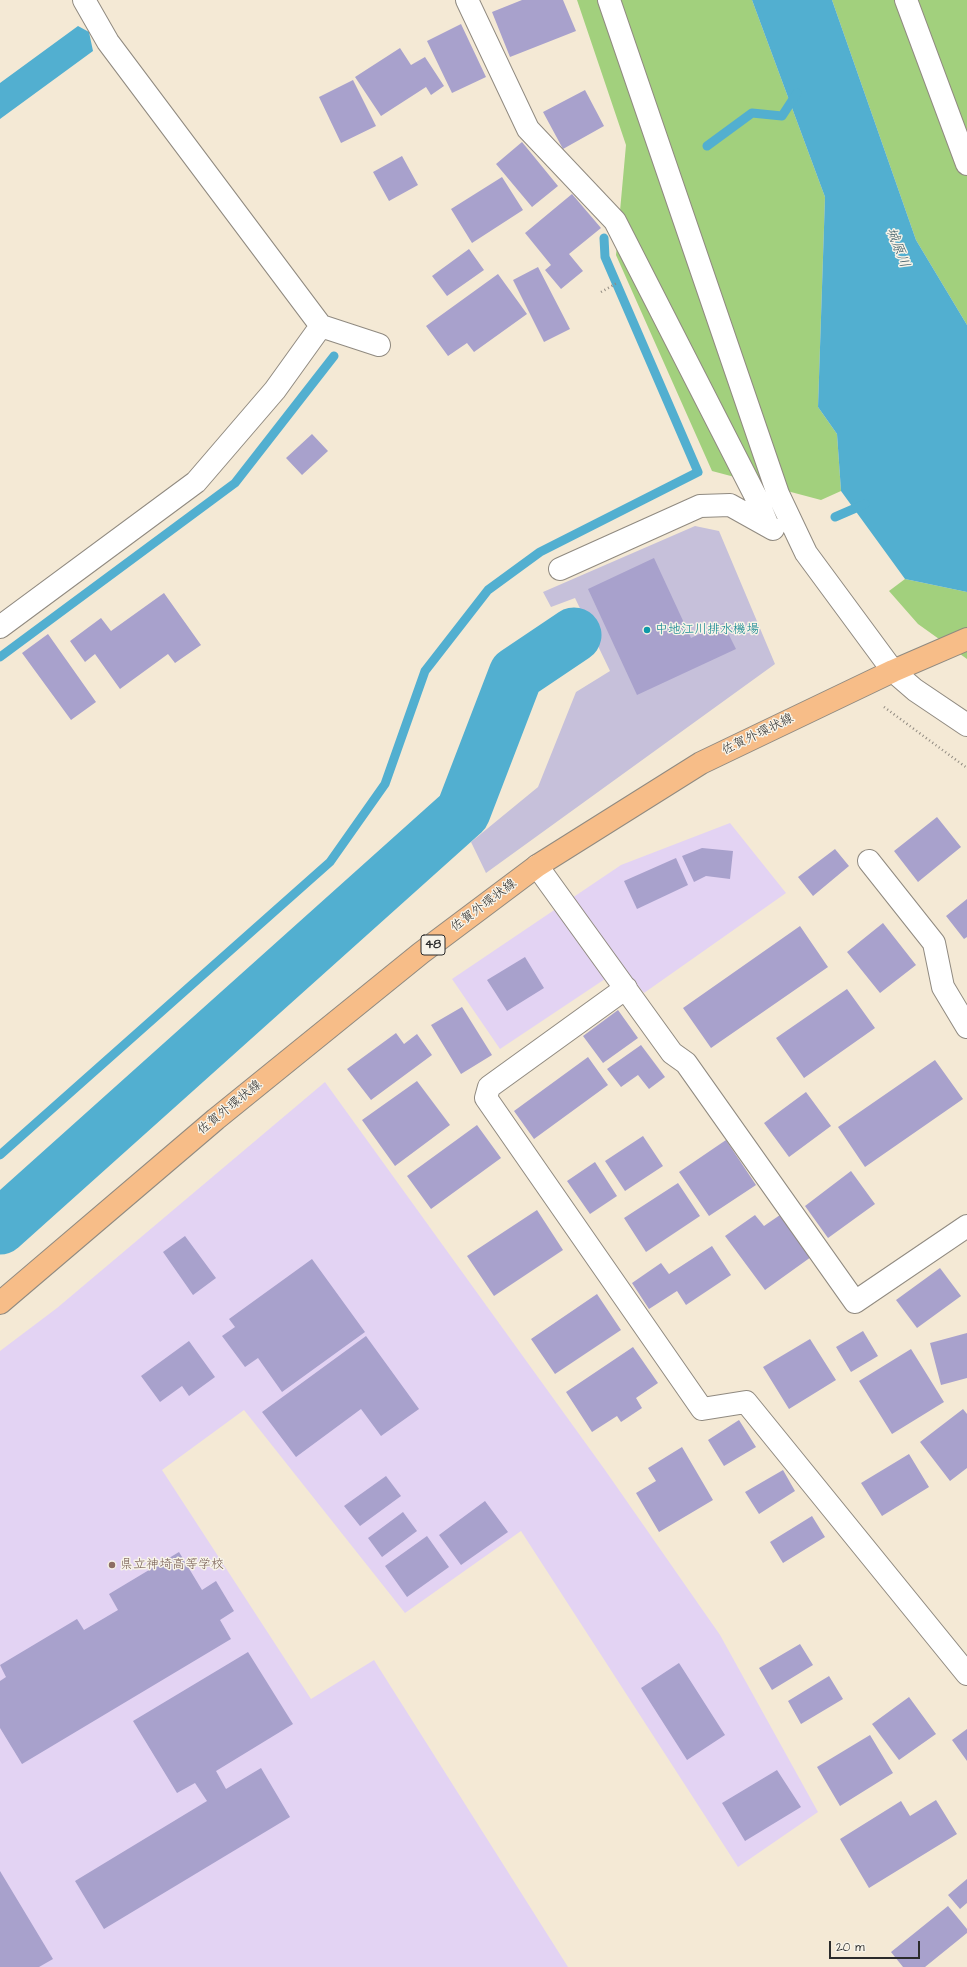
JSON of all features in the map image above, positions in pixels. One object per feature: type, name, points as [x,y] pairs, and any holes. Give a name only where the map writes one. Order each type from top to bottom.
[{"type":"main road","name":"佐賀外環状線","points":[[0,1303],[216,1119],[421,953],[537,866],[701,763],[893,671],[967,639]]},
{"type":"street","points":[[467,0],[528,129],[614,221],[755,495],[768,526]]},
{"type":"street","points":[[609,0],[778,494],[806,553],[893,671],[915,690],[967,725]]},
{"type":"street","points":[[906,0],[967,164]]},
{"type":"street","points":[[86,5],[108,42],[321,326],[379,345]]},
{"type":"street","points":[[0,627],[196,482],[275,390],[321,326]]},
{"type":"street","points":[[560,569],[700,506],[730,505],[768,526],[806,553]]},
{"type":"street","points":[[869,861],[934,943],[943,987],[967,1027]]},
{"type":"street","points":[[537,866],[672,1053],[686,1063],[855,1302],[967,1226]]},
{"type":"street","points":[[626,988],[489,1087],[486,1098],[702,1409],[746,1402],[967,1674]]},
{"type":"path","points":[[884,706],[967,768]]},
{"type":"shaded area","points":[[695,526],[719,531],[775,664],[486,873],[471,842],[538,787],[576,692],[610,671],[575,598],[551,607],[543,592]]},
{"type":"shaded area","points":[[730,823],[786,893],[644,993],[623,967],[500,1049],[452,979],[621,865]]},
{"type":"shaded area","points":[[325,1082],[605,1470],[720,1635],[818,1812],[738,1867],[521,1531],[405,1613],[244,1410],[162,1470],[311,1699],[374,1660],[568,1967],[0,1967],[0,1351],[57,1308]]},
{"type":"green space","points":[[577,0],[752,0],[825,197],[818,407],[837,434],[841,491],[821,500],[712,471],[616,255],[626,145]]},
{"type":"green space","points":[[832,0],[967,0],[967,325],[916,240]]},
{"type":"green space","points":[[905,579],[967,592],[967,659],[918,624],[889,591]]},
{"type":"water","name":"城原川","points":[[752,0],[832,0],[916,240],[967,325],[967,592],[905,579],[841,491],[837,434],[818,407],[825,197]]},
{"type":"water","points":[[78,26],[89,32],[93,51],[0,119],[0,83]]},
{"type":"building","points":[[522,0],[563,0],[576,31],[510,57],[492,12]]},
{"type":"building","points":[[461,24],[486,77],[452,93],[427,41]]},
{"type":"building","points":[[400,48],[411,65],[425,57],[444,86],[431,95],[426,87],[381,116],[355,77]]},
{"type":"building","points":[[353,80],[376,126],[341,143],[319,97]]},
{"type":"building","points":[[585,90],[604,126],[563,149],[543,112]]},
{"type":"building","points":[[522,142],[558,186],[532,207],[496,164]]},
{"type":"building","points":[[402,156],[418,185],[389,201],[373,172]]},
{"type":"building","points":[[502,177],[523,210],[472,243],[451,209]]},
{"type":"building","points":[[572,194],[601,228],[569,254],[583,271],[561,289],[545,270],[551,265],[525,233]]},
{"type":"building","points":[[469,249],[484,270],[447,296],[432,276]]},
{"type":"building","points":[[538,267],[570,329],[544,342],[513,280]]},
{"type":"building","points":[[498,274],[527,314],[474,352],[467,343],[448,356],[426,326]]},
{"type":"building","points":[[312,434],[328,451],[302,475],[286,458]]},
{"type":"building","name":"中地江川排水機場","points":[[654,558],[691,638],[723,623],[736,649],[637,695],[588,589]]},
{"type":"building","points":[[164,593],[201,645],[175,663],[168,654],[120,689],[95,654],[85,662],[70,641],[101,618],[111,631]]},
{"type":"building","points":[[48,634],[96,702],[71,720],[22,653]]},
{"type":"building","points":[[937,817],[961,847],[918,882],[894,851]]},
{"type":"building","points":[[702,848],[733,851],[730,879],[706,876],[694,882],[682,856]]},
{"type":"building","points":[[835,849],[849,866],[813,896],[798,877]]},
{"type":"building","points":[[676,858],[688,885],[637,909],[624,881]]},
{"type":"building","points":[[967,899],[967,937],[964,939],[946,916]]},
{"type":"building","points":[[883,923],[916,965],[880,993],[847,952]]},
{"type":"building","points":[[800,926],[828,967],[711,1048],[683,1008]]},
{"type":"building","points":[[525,957],[544,988],[507,1011],[487,980]]},
{"type":"building","points":[[847,989],[875,1028],[804,1078],[776,1038]]},
{"type":"building","points":[[462,1007],[492,1055],[461,1074],[431,1025]]},
{"type":"building","points":[[618,1010],[638,1038],[603,1063],[583,1036]]},
{"type":"building","points":[[396,1033],[404,1044],[417,1034],[432,1055],[371,1100],[347,1069]]},
{"type":"building","points":[[641,1045],[665,1077],[649,1089],[638,1075],[621,1087],[607,1069]]},
{"type":"building","points":[[588,1057],[608,1085],[534,1139],[514,1111]]},
{"type":"building","points":[[935,1060],[963,1099],[865,1167],[838,1127]]},
{"type":"building","points":[[417,1081],[450,1125],[395,1166],[362,1120]]},
{"type":"building","points":[[806,1092],[831,1126],[789,1157],[764,1123]]},
{"type":"building","points":[[477,1125],[501,1158],[431,1209],[407,1176]]},
{"type":"building","points":[[643,1136],[663,1166],[625,1191],[605,1161]]},
{"type":"building","points":[[726,1140],[756,1185],[709,1216],[679,1172]]},
{"type":"building","points":[[595,1162],[617,1196],[590,1214],[567,1181]]},
{"type":"building","points":[[851,1171],[875,1204],[828,1238],[805,1206]]},
{"type":"building","points":[[678,1183],[700,1216],[646,1252],[624,1218]]},
{"type":"building","points":[[537,1210],[563,1250],[494,1296],[467,1256]]},
{"type":"building","points":[[755,1215],[764,1226],[780,1215],[811,1257],[765,1290],[725,1236]]},
{"type":"building","points":[[185,1236],[216,1278],[193,1295],[163,1252]]},
{"type":"building","points":[[712,1246],[731,1275],[686,1305],[677,1291],[649,1309],[632,1283],[661,1263],[669,1274]]},
{"type":"building","points":[[312,1259],[365,1332],[282,1392],[258,1358],[245,1367],[222,1336],[235,1327],[229,1319]]},
{"type":"building","points":[[940,1268],[961,1296],[917,1328],[896,1300]]},
{"type":"building","points":[[597,1294],[621,1330],[555,1374],[531,1339]]},
{"type":"building","points":[[863,1331],[878,1356],[851,1372],[836,1347]]},
{"type":"building","points":[[967,1333],[967,1378],[941,1385],[930,1343]]},
{"type":"building","points":[[366,1336],[419,1409],[381,1436],[361,1409],[296,1457],[262,1412]]},
{"type":"building","points":[[810,1339],[836,1380],[789,1409],[763,1367]]},
{"type":"building","points":[[189,1341],[215,1377],[189,1396],[182,1386],[160,1402],[141,1376]]},
{"type":"building","points":[[633,1347],[658,1383],[636,1398],[642,1408],[621,1422],[617,1416],[592,1432],[566,1392]]},
{"type":"building","points":[[911,1349],[944,1402],[892,1434],[859,1381]]},
{"type":"building","points":[[963,1409],[967,1414],[967,1468],[950,1481],[920,1442]]},
{"type":"building","points":[[739,1420],[756,1447],[724,1466],[708,1440]]},
{"type":"building","points":[[682,1447],[713,1500],[659,1532],[636,1493],[656,1481],[648,1468]]},
{"type":"building","points":[[909,1454],[929,1487],[882,1516],[861,1483]]},
{"type":"building","points":[[783,1470],[795,1491],[759,1514],[745,1492]]},
{"type":"building","points":[[386,1476],[401,1496],[360,1526],[344,1506]]},
{"type":"building","points":[[485,1501],[508,1532],[461,1565],[439,1535]]},
{"type":"building","points":[[403,1512],[417,1531],[382,1557],[368,1538]]},
{"type":"building","points":[[812,1516],[825,1537],[783,1563],[770,1542]]},
{"type":"building","points":[[427,1536],[449,1567],[407,1597],[385,1566]]},
{"type":"building","points":[[179,1552],[202,1590],[216,1581],[234,1611],[220,1620],[231,1639],[22,1764],[0,1728],[0,1681],[6,1677],[0,1665],[77,1619],[84,1630],[118,1610],[109,1594]]},
{"type":"building","points":[[800,1644],[813,1665],[772,1690],[759,1668]]},
{"type":"building","points":[[248,1652],[293,1724],[216,1771],[226,1789],[261,1768],[290,1817],[104,1929],[75,1881],[207,1801],[195,1783],[177,1793],[133,1721]]},
{"type":"building","points":[[679,1663],[725,1735],[687,1760],[641,1688]]},
{"type":"building","points":[[829,1676],[843,1699],[801,1724],[788,1701]]},
{"type":"building","points":[[909,1697],[936,1734],[899,1760],[872,1724]]},
{"type":"building","points":[[967,1729],[967,1761],[952,1740]]},
{"type":"building","points":[[870,1735],[893,1773],[840,1806],[817,1767]]},
{"type":"building","points":[[777,1770],[801,1807],[745,1841],[722,1803]]},
{"type":"building","points":[[936,1800],[957,1834],[869,1888],[840,1839],[901,1801],[910,1816]]},
{"type":"building","points":[[0,1871],[53,1959],[39,1967],[0,1967]]},
{"type":"building","points":[[967,1879],[967,1903],[960,1909],[948,1895]]},
{"type":"building","points":[[948,1906],[967,1929],[967,1933],[925,1967],[903,1967],[891,1952]]},
{"type":"waterway","points":[[707,146],[752,113],[782,116],[797,93]]},
{"type":"waterway","points":[[0,1155],[330,862],[385,784],[425,671],[488,590],[540,552],[698,472],[605,257],[604,238]]},
{"type":"waterway","points":[[0,657],[235,483],[334,356]]},
{"type":"waterway","points":[[835,517],[865,504]]},
{"type":"waterway","points":[[0,1227],[463,812],[516,674],[574,635]]},
{"type":"place","name":"中地江川排水機場","points":[[647,630]]},
{"type":"place","name":"県立神埼高等学校","points":[[112,1565]]}]
